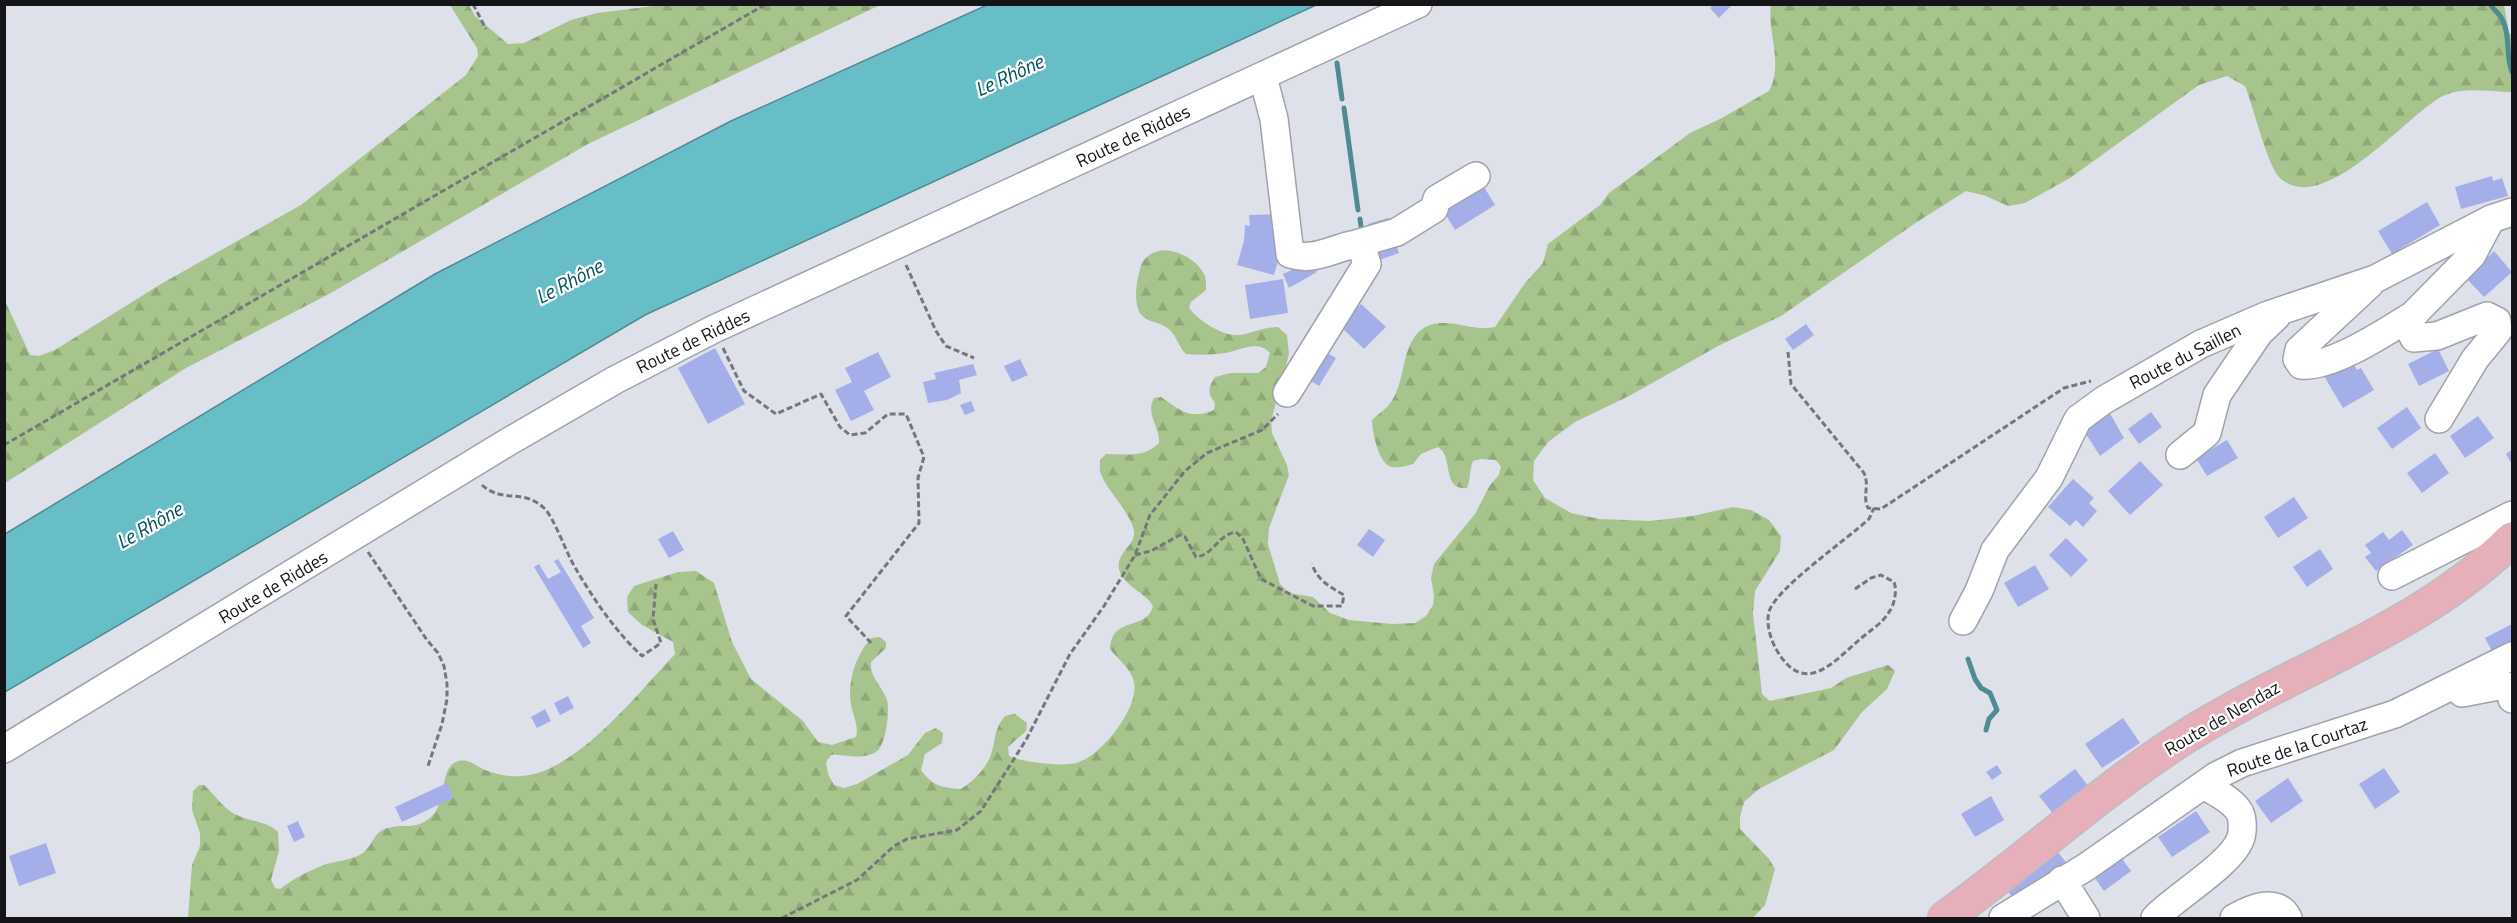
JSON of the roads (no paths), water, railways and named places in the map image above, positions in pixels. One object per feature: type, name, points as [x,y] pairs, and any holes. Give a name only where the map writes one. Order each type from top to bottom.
[{"type":"main road","name":"Route de Nendaz","points":[[1959,915],[2136,771],[2179,741],[2241,703],[2390,628],[2465,580],[2512,539]]},
{"type":"street","name":"Route de Riddes","points":[[4,749],[615,380],[714,329],[1418,4]]},
{"type":"street","points":[[1263,77],[1274,119],[1290,254],[1297,257],[1317,257],[1338,247],[1397,232],[1434,209],[1437,199],[1476,176]]},
{"type":"street","points":[[2375,279],[2299,350],[2297,359],[2301,365],[2312,366],[2346,352],[2374,339],[2413,315],[2472,255],[2502,216]]},
{"type":"street","name":"Route du Saillen","points":[[1963,621],[1979,591],[1995,550],[2049,478],[2078,419],[2104,400],[2192,350],[2284,310],[2375,279],[2502,216]]},
{"type":"street","points":[[1287,393],[1367,264],[1363,251],[1356,244]]},
{"type":"street","points":[[2180,455],[2207,433],[2217,395],[2259,333],[2284,310]]},
{"type":"street","points":[[2413,315],[2409,328],[2414,338],[2437,336],[2487,316],[2497,321],[2498,331],[2475,359],[2439,418]]},
{"type":"street","points":[[2392,576],[2512,515]]},
{"type":"street","name":"Route de la Courtaz","points":[[2003,918],[2086,867],[2203,785],[2241,763],[2395,714],[2512,656]]},
{"type":"street","points":[[2450,687],[2461,693],[2504,684],[2512,693],[2510,707]]},
{"type":"street","points":[[2155,918],[2231,855],[2241,839],[2242,822],[2239,812],[2224,797],[2203,785]]},
{"type":"street","points":[[2062,880],[2086,918]]},
{"type":"street","points":[[2234,918],[2251,908],[2272,905],[2285,912],[2288,918]]},
{"type":"water","name":"Le Rhône","points":[[987,5],[1316,5],[645,315],[5,692],[5,534],[435,274],[731,121]]},
{"type":"waterway","points":[[2490,4],[2505,25],[2512,72]]},
{"type":"waterway","points":[[1337,63],[1342,99]]},
{"type":"waterway","points":[[1344,108],[1358,210]]},
{"type":"waterway","points":[[1360,219],[1362,234]]},
{"type":"waterway","points":[[1968,659],[1975,679],[1981,688],[1990,693],[1997,710],[1989,719],[1986,730]]}]
